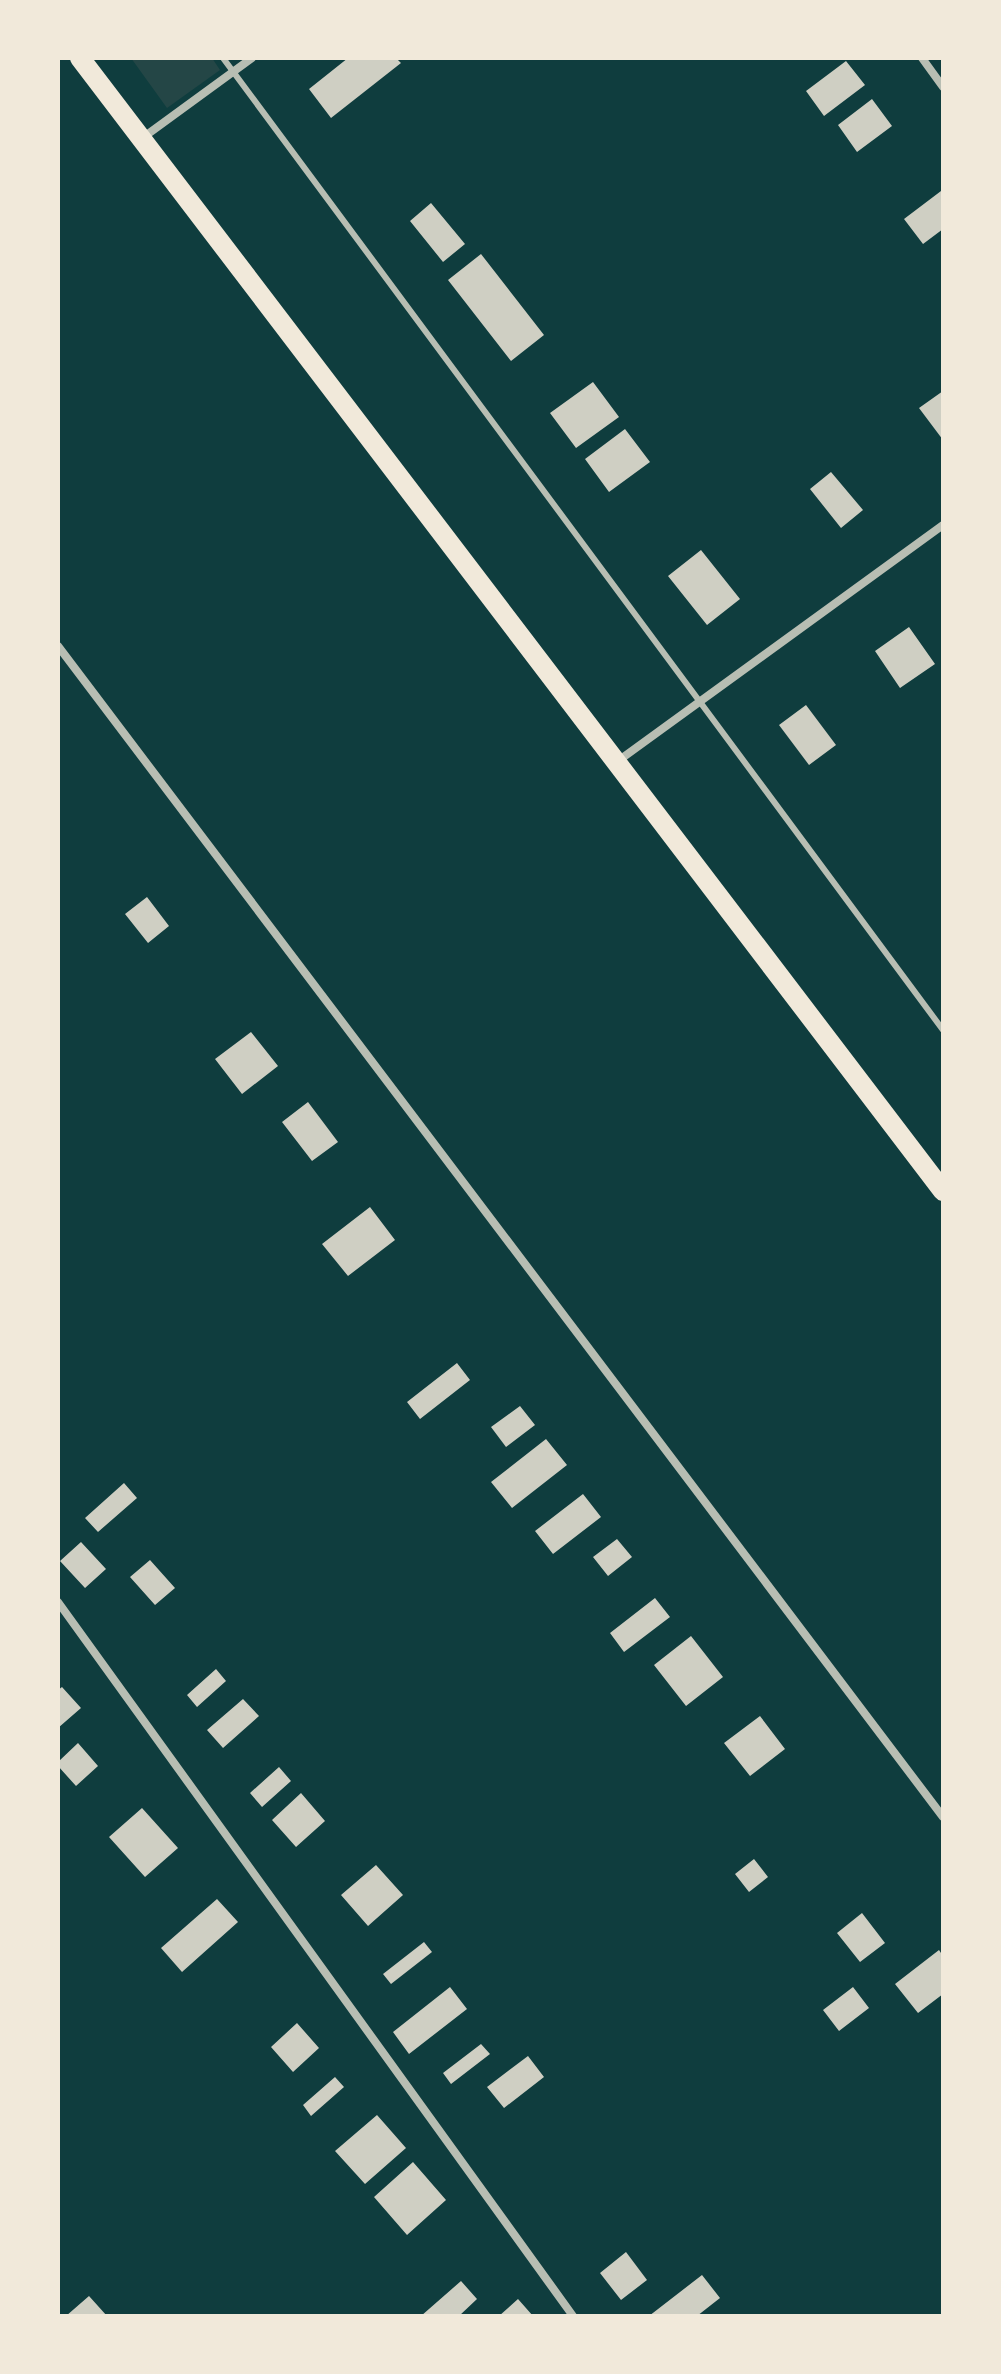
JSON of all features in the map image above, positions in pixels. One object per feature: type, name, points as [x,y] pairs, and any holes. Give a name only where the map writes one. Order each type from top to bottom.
[{"type":"main road","points":[[80,58],[943,1191]]},
{"type":"street","points":[[140,139],[252,58]]},
{"type":"street","points":[[922,58],[943,87]]},
{"type":"street","points":[[618,761],[943,525]]},
{"type":"street","points":[[58,646],[943,1817]]},
{"type":"street","points":[[58,1602],[573,2316]]},
{"type":"lane","points":[[223,58],[943,1030]]},
{"type":"shaded area","points":[[131,58],[212,58],[220,70],[167,108]]},
{"type":"building","points":[[348,58],[396,58],[401,63],[331,118],[309,89]]},
{"type":"building","points":[[846,61],[865,85],[824,116],[806,91]]},
{"type":"building","points":[[872,99],[892,126],[857,152],[838,125]]},
{"type":"building","points":[[941,191],[943,229],[923,244],[904,219]]},
{"type":"building","points":[[431,203],[465,244],[443,262],[410,221]]},
{"type":"building","points":[[481,254],[544,335],[511,361],[448,280]]},
{"type":"building","points":[[593,382],[619,417],[576,448],[550,413]]},
{"type":"building","points":[[943,391],[943,440],[919,408]]},
{"type":"building","points":[[625,429],[650,462],[609,492],[585,459]]},
{"type":"building","points":[[831,472],[863,510],[841,528],[810,489]]},
{"type":"building","points":[[701,550],[740,599],[707,625],[668,576]]},
{"type":"building","points":[[909,627],[935,664],[900,688],[875,651]]},
{"type":"building","points":[[806,705],[836,745],[809,765],[779,725]]},
{"type":"building","points":[[147,897],[169,926],[148,943],[125,914]]},
{"type":"building","points":[[251,1032],[278,1066],[242,1094],[215,1059]]},
{"type":"building","points":[[308,1102],[338,1142],[312,1161],[282,1122]]},
{"type":"building","points":[[370,1207],[395,1240],[348,1276],[322,1244]]},
{"type":"building","points":[[457,1363],[470,1380],[420,1419],[407,1402]]},
{"type":"building","points":[[520,1406],[535,1425],[506,1447],[491,1427]]},
{"type":"building","points":[[546,1439],[567,1465],[512,1508],[491,1482]]},
{"type":"building","points":[[124,1483],[137,1498],[98,1532],[85,1518]]},
{"type":"building","points":[[583,1494],[601,1517],[553,1554],[535,1531]]},
{"type":"building","points":[[617,1539],[632,1557],[608,1576],[593,1557]]},
{"type":"building","points":[[81,1542],[106,1569],[85,1588],[60,1561]]},
{"type":"building","points":[[150,1560],[175,1588],[155,1605],[130,1577]]},
{"type":"building","points":[[655,1598],[670,1617],[624,1652],[610,1633]]},
{"type":"building","points":[[691,1636],[723,1677],[686,1706],[654,1665]]},
{"type":"building","points":[[216,1669],[226,1681],[197,1707],[187,1695]]},
{"type":"building","points":[[62,1687],[81,1708],[58,1728],[58,1690]]},
{"type":"building","points":[[243,1699],[259,1716],[223,1748],[207,1730]]},
{"type":"building","points":[[760,1716],[785,1749],[750,1776],[724,1743]]},
{"type":"building","points":[[78,1743],[98,1766],[76,1786],[58,1762]]},
{"type":"building","points":[[279,1767],[291,1781],[262,1807],[250,1793]]},
{"type":"building","points":[[301,1793],[325,1821],[296,1847],[272,1820]]},
{"type":"building","points":[[142,1808],[178,1848],[145,1877],[109,1837]]},
{"type":"building","points":[[754,1859],[768,1877],[749,1892],[735,1874]]},
{"type":"building","points":[[376,1865],[403,1895],[368,1926],[341,1895]]},
{"type":"building","points":[[217,1899],[238,1922],[182,1972],[161,1948]]},
{"type":"building","points":[[862,1913],[885,1943],[860,1962],[837,1933]]},
{"type":"building","points":[[424,1942],[432,1952],[391,1984],[383,1974]]},
{"type":"building","points":[[939,1950],[943,1956],[943,1994],[918,2013],[895,1984]]},
{"type":"building","points":[[450,1987],[467,2009],[409,2054],[393,2032]]},
{"type":"building","points":[[853,1987],[869,2008],[839,2031],[823,2010]]},
{"type":"building","points":[[297,2023],[319,2048],[293,2072],[271,2047]]},
{"type":"building","points":[[481,2044],[490,2054],[451,2084],[443,2073]]},
{"type":"building","points":[[528,2056],[544,2077],[504,2108],[487,2087]]},
{"type":"building","points":[[335,2077],[344,2087],[311,2116],[303,2105]]},
{"type":"building","points":[[377,2115],[406,2148],[365,2184],[335,2151]]},
{"type":"building","points":[[413,2162],[446,2200],[407,2235],[374,2197]]},
{"type":"building","points":[[626,2252],[647,2280],[621,2300],[600,2273]]},
{"type":"building","points":[[702,2275],[720,2298],[697,2316],[649,2316]]},
{"type":"building","points":[[461,2281],[477,2299],[459,2316],[421,2316]]},
{"type":"building","points":[[89,2296],[107,2316],[66,2316]]},
{"type":"building","points":[[518,2299],[533,2316],[499,2316]]}]
